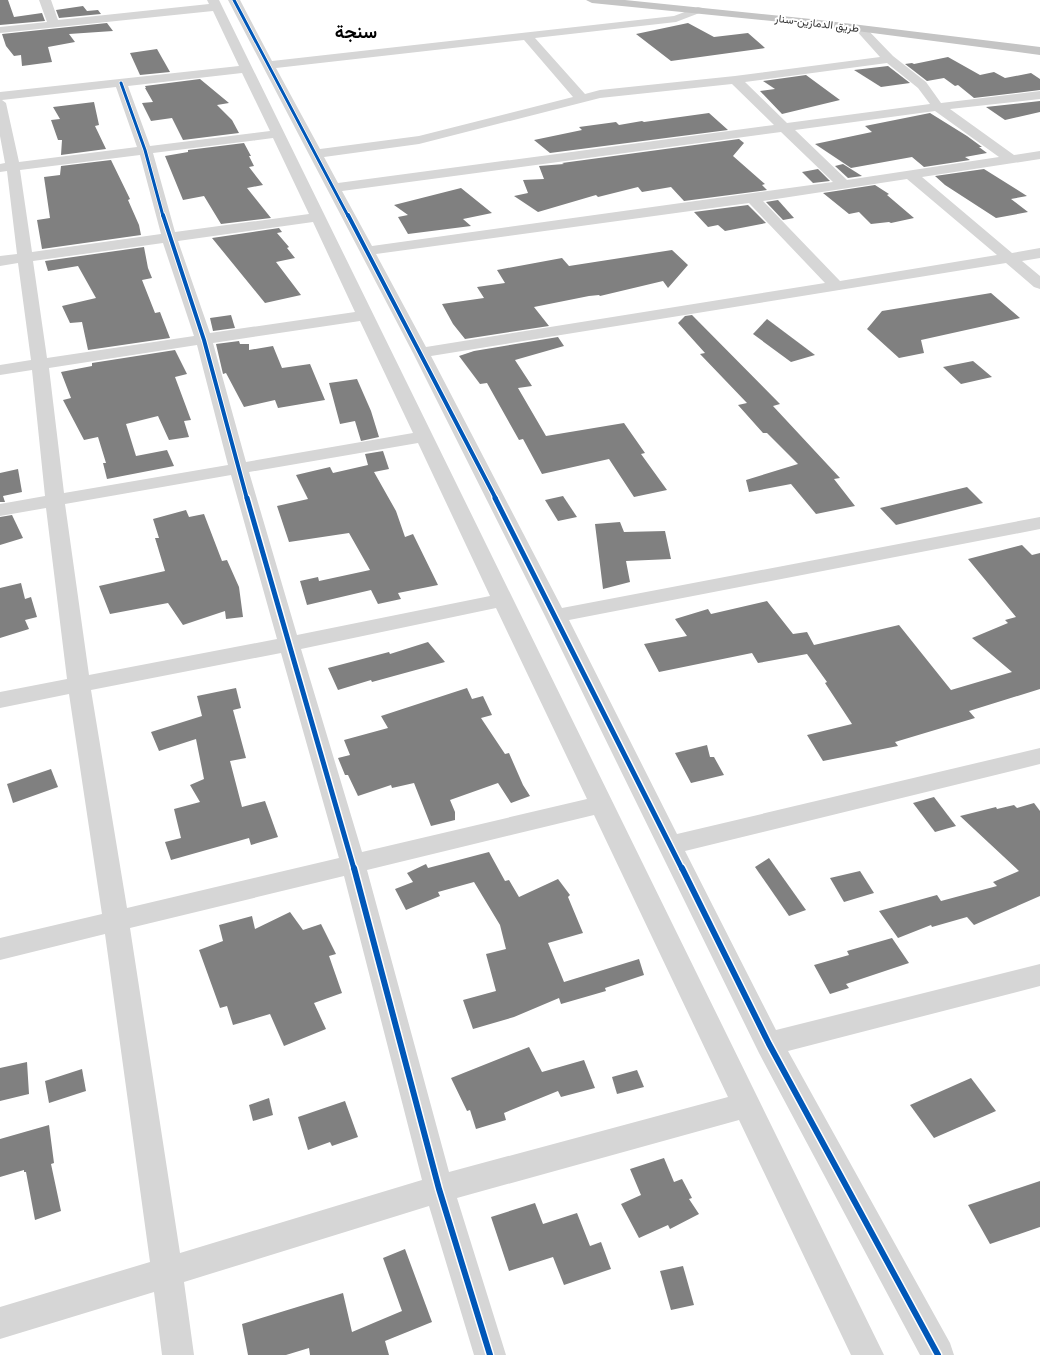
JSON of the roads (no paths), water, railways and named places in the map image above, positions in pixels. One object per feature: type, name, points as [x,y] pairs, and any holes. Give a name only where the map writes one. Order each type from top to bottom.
[{"type":"highway","name":"طريق الدمازين-سنار","points":[[592,0],[860,28],[1038,53]]},
{"type":"street","points":[[45,0],[54,24]]},
{"type":"street","points":[[0,30],[221,2]]},
{"type":"street","points":[[221,2],[269,65],[421,353],[556,616],[769,1044],[938,1355]]},
{"type":"street","points":[[221,2],[246,69],[277,134],[868,1355]]},
{"type":"street","points":[[269,65],[676,19],[698,10]]},
{"type":"street","points":[[860,28],[888,59],[922,85],[938,107],[1012,160]]},
{"type":"street","points":[[527,36],[582,99]]},
{"type":"street","points":[[316,154],[419,140],[600,94],[735,80],[888,59]]},
{"type":"street","points":[[0,96],[246,69]]},
{"type":"street","points":[[735,80],[844,185]]},
{"type":"street","points":[[121,83],[145,150],[169,237],[204,340],[238,468],[353,864],[439,1189],[490,1355]]},
{"type":"street","points":[[334,188],[938,107],[1040,95]]},
{"type":"street","points":[[0,102],[6,168],[26,257],[79,685],[116,921],[178,1355]]},
{"type":"street","points":[[6,168],[277,134]]},
{"type":"street","points":[[367,251],[844,185],[1040,155]]},
{"type":"street","points":[[911,175],[1040,284]]},
{"type":"street","points":[[752,198],[836,286]]},
{"type":"street","points":[[0,261],[317,217]]},
{"type":"street","points":[[421,353],[1040,253]]},
{"type":"street","points":[[0,370],[365,315]]},
{"type":"street","points":[[0,510],[424,436]]},
{"type":"street","points":[[556,616],[1038,526]]},
{"type":"street","points":[[0,700],[290,644],[503,600]]},
{"type":"street","points":[[670,844],[1040,756]]},
{"type":"street","points":[[0,949],[602,804]]},
{"type":"street","points":[[769,1044],[1040,975]]},
{"type":"street","points":[[0,1323],[439,1189],[747,1105]]},
{"type":"district","name":"سنجة","points":[[356,32]]}]
